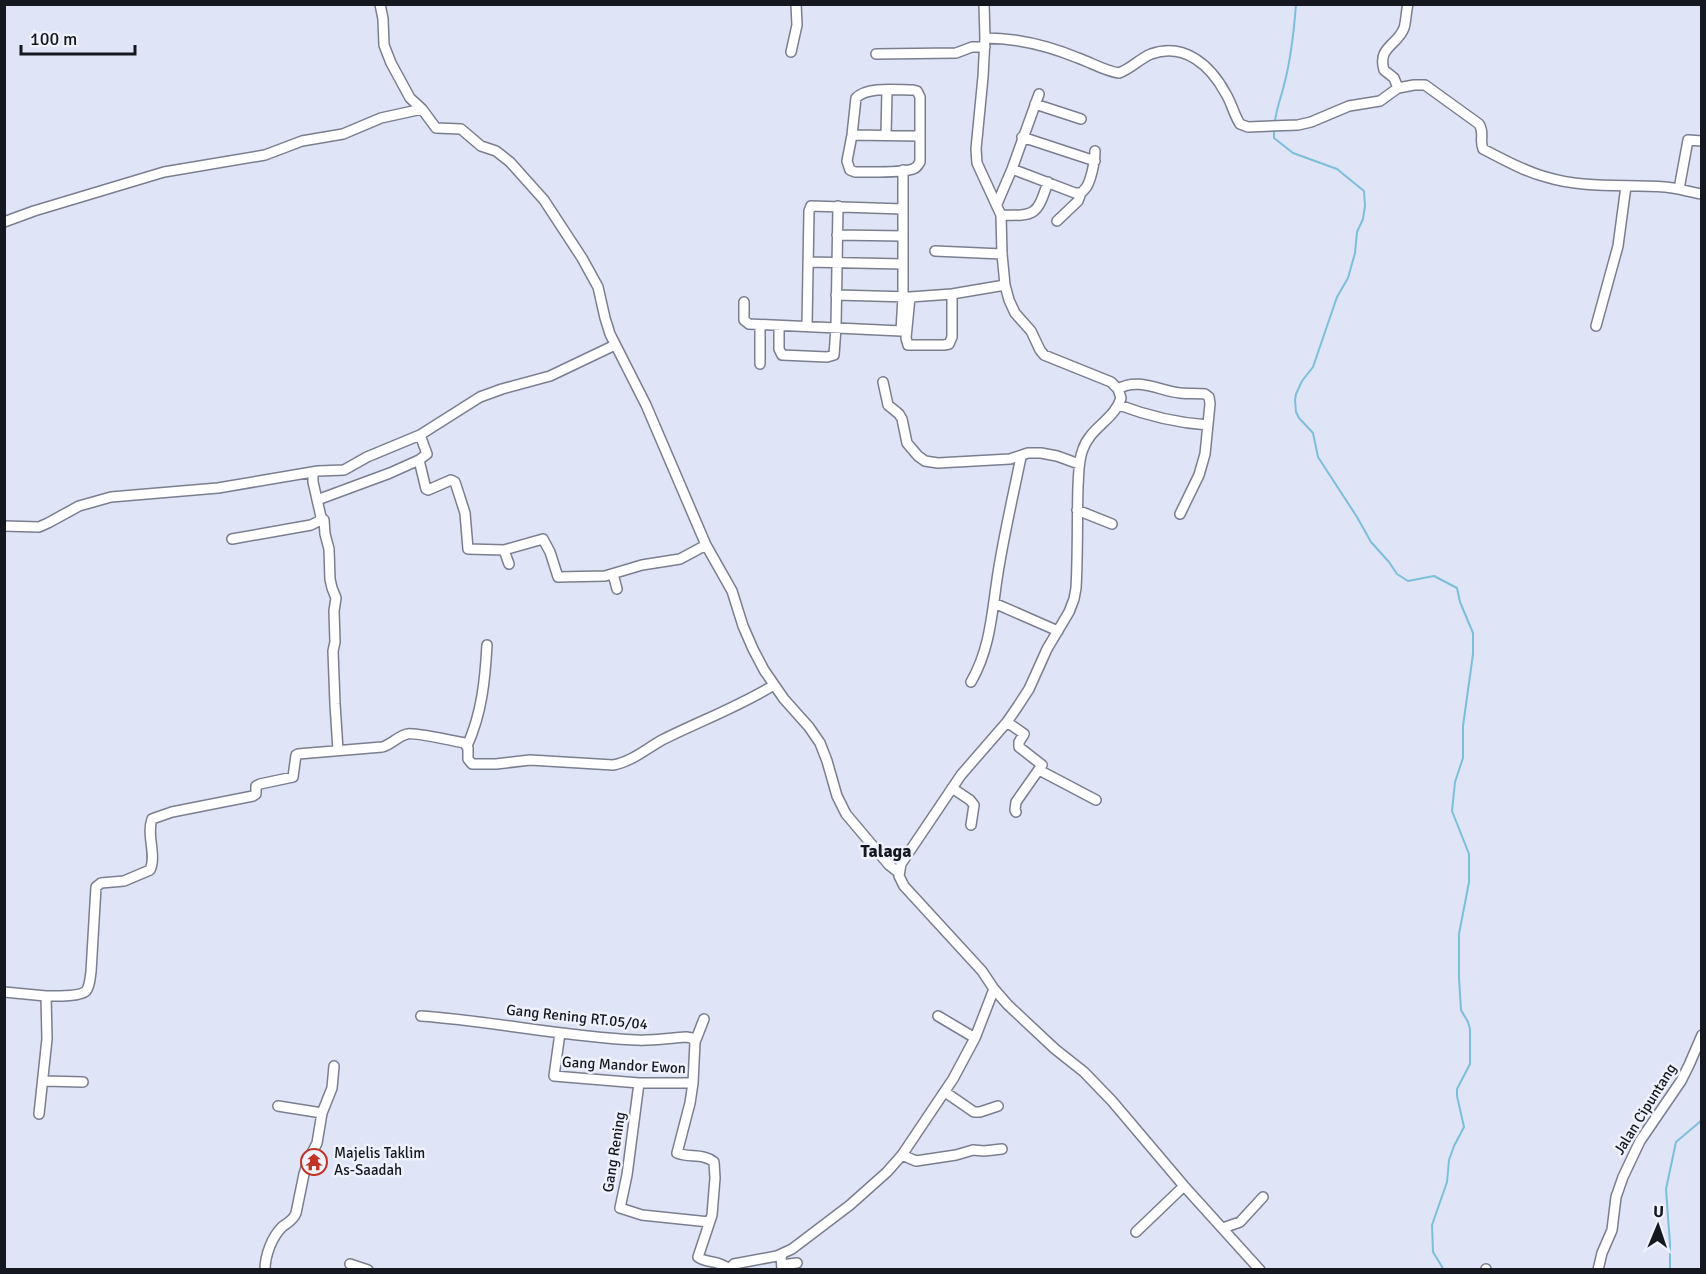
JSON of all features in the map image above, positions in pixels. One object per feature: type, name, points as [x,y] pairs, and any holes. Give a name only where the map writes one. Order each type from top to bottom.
[{"type":"street","points":[[380,4],[386,50],[407,94],[436,128],[461,129],[481,146],[499,152],[544,200],[573,243],[594,280],[615,345],[646,405],[706,545],[728,583],[745,632],[774,685],[820,743],[837,796],[846,814],[889,865],[898,872],[901,883],[982,971],[994,989],[1043,1038],[1098,1085],[1184,1186],[1260,1269]]},
{"type":"street","points":[[791,52],[797,26],[796,4]]},
{"type":"street","points":[[898,872],[905,857],[952,788],[1007,722],[1029,689],[1047,649],[1069,612],[1076,593],[1079,464],[1087,441],[1119,405],[1121,398],[1114,384],[1044,355],[1031,332],[1011,306],[1005,285],[1001,214],[981,175],[976,157],[985,43],[984,4]]},
{"type":"street","points":[[1398,88],[1394,78],[1384,70],[1383,59],[1388,48],[1404,28],[1404,17],[1408,4]]},
{"type":"street","points":[[876,54],[956,53],[1000,38],[1070,54],[1119,73],[1153,54],[1165,51],[1184,52],[1200,62],[1220,84],[1242,126],[1298,125],[1311,122],[1348,106],[1380,100],[1398,88],[1414,85],[1425,86],[1479,124],[1482,131],[1481,146],[1483,148],[1516,166],[1567,182],[1679,189],[1701,194]]},
{"type":"street","points":[[886,135],[887,90]]},
{"type":"street","points":[[887,90],[914,90],[920,93],[920,162],[915,168],[855,172],[850,170],[847,161],[852,135],[858,95],[867,91],[887,90]]},
{"type":"street","points":[[997,204],[1039,94]]},
{"type":"street","points":[[1035,104],[1081,119]]},
{"type":"street","points":[[4,222],[164,172],[265,155],[302,141],[343,134],[381,118],[422,109]]},
{"type":"street","points":[[852,135],[920,136]]},
{"type":"street","points":[[1012,169],[1075,193],[1086,190],[1095,156],[1022,137]]},
{"type":"street","points":[[1679,189],[1688,140],[1701,141]]},
{"type":"street","points":[[903,170],[903,264],[906,297],[904,331],[908,345],[949,344],[952,337],[952,294]]},
{"type":"street","points":[[1001,214],[1026,215],[1035,211],[1043,198],[1048,182]]},
{"type":"street","points":[[1596,326],[1621,232],[1626,186]]},
{"type":"street","points":[[1057,220],[1078,201],[1081,193]]},
{"type":"street","points":[[807,326],[809,208],[815,205],[903,209]]},
{"type":"street","points":[[779,326],[780,352],[785,356],[832,357],[834,354],[838,206]]},
{"type":"street","points":[[837,235],[903,236]]},
{"type":"street","points":[[934,251],[1002,254]]},
{"type":"street","points":[[808,262],[903,264]]},
{"type":"street","points":[[836,296],[906,297],[952,294],[1005,285]]},
{"type":"street","points":[[744,302],[744,320],[749,324],[904,331]]},
{"type":"street","points":[[760,325],[760,364]]},
{"type":"street","points":[[4,526],[39,527],[79,506],[111,497],[218,488],[313,472],[347,469],[367,457],[420,435],[480,397],[502,388],[549,376],[615,345]]},
{"type":"street","points":[[883,382],[888,405],[901,416],[907,443],[922,459],[939,463],[1010,459],[1028,453],[1041,453],[1079,464]]},
{"type":"street","points":[[1118,389],[1129,384],[1136,384],[1169,391],[1207,394],[1210,404],[1203,464],[1180,514]]},
{"type":"street","points":[[1119,405],[1160,418],[1188,424],[1208,425]]},
{"type":"street","points":[[317,501],[419,460],[427,454],[420,435]]},
{"type":"street","points":[[971,682],[985,652],[992,624],[1000,560],[1021,457]]},
{"type":"street","points":[[419,460],[426,489],[451,480],[455,482],[466,518],[468,549],[504,550],[543,540],[559,578],[605,576],[642,565],[680,559],[706,545]]},
{"type":"street","points":[[313,472],[317,501],[321,517],[324,519],[332,588],[336,598],[333,611],[335,642],[333,651],[338,750]]},
{"type":"street","points":[[1077,510],[1112,524]]},
{"type":"street","points":[[232,539],[311,525],[319,521],[321,517]]},
{"type":"street","points":[[504,550],[509,564]]},
{"type":"street","points":[[613,574],[617,589]]},
{"type":"street","points":[[994,603],[1058,631]]},
{"type":"street","points":[[487,645],[482,700],[467,746],[468,759],[472,764],[530,760],[599,765],[619,764],[662,740],[737,706],[774,685]]},
{"type":"street","points":[[1007,722],[1023,732],[1019,747],[1042,765],[1016,802],[1016,812]]},
{"type":"street","points":[[4,992],[46,996],[77,995],[86,991],[92,972],[96,886],[101,883],[124,881],[150,870],[153,864],[150,826],[152,819],[172,812],[253,796],[256,786],[260,784],[293,777],[298,754],[385,746],[401,736],[410,734],[464,742],[467,746]]},
{"type":"street","points":[[1039,770],[1096,800]]},
{"type":"street","points":[[952,788],[974,805],[971,825]]},
{"type":"street","points":[[782,1263],[800,1244],[850,1205],[887,1172],[902,1155],[945,1092],[975,1038],[994,989]]},
{"type":"street","points":[[39,1114],[47,1039],[46,996]]},
{"type":"street","name":"Gang Rening RT.05/04","points":[[421,1016],[637,1040],[691,1037],[695,1042]]},
{"type":"street","points":[[938,1016],[975,1038]]},
{"type":"street","points":[[704,1020],[695,1042],[690,1103],[677,1153],[705,1157],[714,1162],[712,1215],[699,1259],[720,1262],[729,1269],[734,1264],[770,1258],[782,1263],[797,1263]]},
{"type":"street","name":"Gang Mandor Ewon","points":[[560,1033],[554,1076],[639,1083],[693,1083]]},
{"type":"street","name":"Jalan Cipuntang","points":[[1598,1269],[1612,1230],[1616,1197],[1623,1177],[1640,1141],[1681,1081],[1701,1035]]},
{"type":"street","points":[[265,1269],[270,1247],[280,1229],[294,1219],[306,1168],[317,1143],[322,1113],[332,1088],[334,1066]]},
{"type":"street","points":[[44,1081],[83,1082]]},
{"type":"street","name":"Gang Rening","points":[[639,1083],[627,1175],[620,1208],[642,1215],[710,1222]]},
{"type":"street","points":[[945,1092],[974,1112],[998,1106]]},
{"type":"street","points":[[278,1106],[322,1113]]},
{"type":"street","points":[[902,1155],[916,1161],[973,1150],[1002,1149]]},
{"type":"street","points":[[1136,1232],[1184,1186]]},
{"type":"street","points":[[1223,1228],[1240,1222],[1263,1197]]},
{"type":"street","points":[[350,1264],[368,1269]]},
{"type":"waterway","points":[[1275,122],[1290,55],[1296,4]]},
{"type":"waterway","points":[[1274,128],[1274,138],[1293,153],[1337,169],[1364,191],[1363,219],[1357,232],[1355,253],[1348,278],[1337,297],[1313,367],[1302,381],[1296,394],[1296,412],[1313,433],[1318,457],[1371,542],[1397,574],[1408,581],[1434,576],[1457,588],[1460,602],[1473,633],[1473,654],[1463,726],[1463,758],[1455,782],[1452,811],[1469,854],[1469,882],[1459,934],[1459,978],[1461,1010],[1470,1029],[1470,1064],[1457,1089],[1464,1127],[1449,1160],[1447,1182],[1432,1225],[1433,1252],[1444,1270]]},
{"type":"waterway","points":[[1670,1270],[1666,1189],[1676,1142],[1702,1120]]},
{"type":"place","name":"Majelis Taklim As-Saadah","points":[[314,1162]]},
{"type":"district","name":"Talaga","points":[[886,851]]}]
